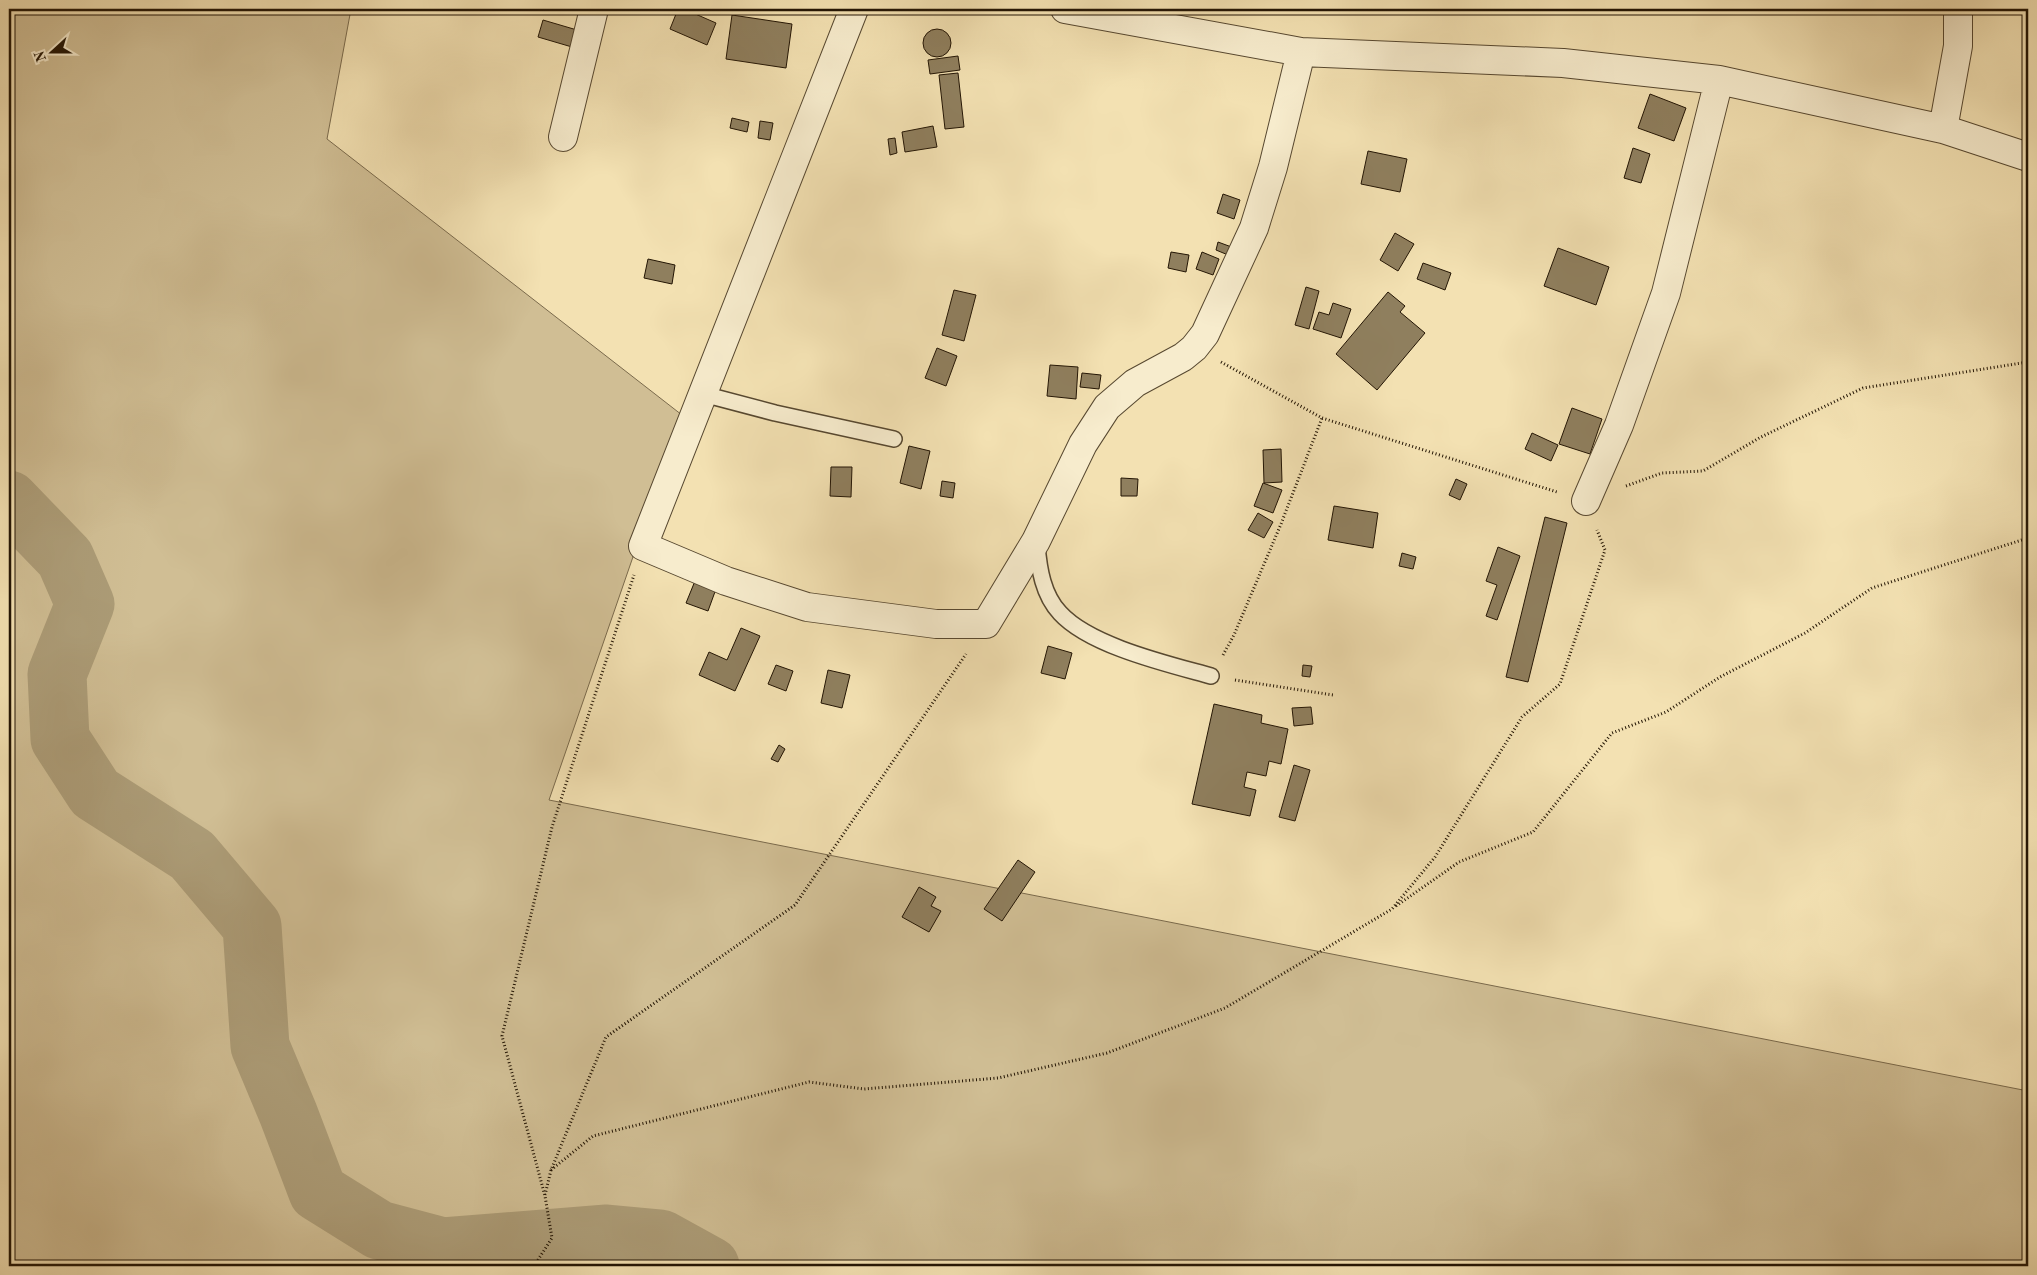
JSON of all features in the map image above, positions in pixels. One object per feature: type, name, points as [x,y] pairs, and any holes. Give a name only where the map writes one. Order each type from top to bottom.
[{"type":"street","points":[[563,136],[594,9]]},
{"type":"street","points":[[854,9],[643,546],[726,581],[807,607],[936,624],[986,624],[1036,541],[1083,444],[1107,408],[1135,383],[1182,357],[1194,348],[1205,334],[1254,228],[1273,167],[1301,52]]},
{"type":"street","points":[[1065,9],[1301,52],[1563,63],[1719,80],[1943,130],[2028,157]]},
{"type":"street","points":[[1943,130],[1958,46],[1958,9]]},
{"type":"street","points":[[1586,501],[1618,425],[1666,293],[1719,80]]},
{"type":"lane","points":[[703,394],[775,413],[894,439]]},
{"type":"lane","points":[[1036,541],[1040,576],[1047,594],[1059,613],[1074,626],[1138,656],[1211,676]]},
{"type":"path","points":[[1194,348],[1322,418],[1586,501],[1662,473],[1703,471],[1761,437],[1863,388],[2028,362]]},
{"type":"path","points":[[1234,635],[1281,524],[1322,418]]},
{"type":"path","points":[[1392,909],[1435,857],[1522,718],[1560,684],[1605,550],[1586,501]]},
{"type":"path","points":[[551,1170],[593,1136],[808,1082],[864,1089],[998,1078],[1107,1053],[1225,1008],[1392,909],[1458,862],[1532,832],[1612,733],[1666,712],[1720,677],[1806,633],[1872,588],[2028,538]]},
{"type":"path","points":[[534,1266],[552,1238],[545,1196],[502,1036],[552,826],[643,546]]},
{"type":"path","points":[[545,1196],[551,1170],[606,1037],[795,905],[986,624]]},
{"type":"path","points":[[1211,676],[1332,695]]},
{"type":"shaded area","points":[[9,9],[351,9],[327,139],[682,415],[549,800],[2028,1091],[2028,1266],[9,1266]]},
{"type":"building","points":[[678,9],[684,9],[716,23],[707,45],[670,29]]},
{"type":"building","points":[[732,15],[792,24],[786,68],[726,59]]},
{"type":"building","points":[[543,20],[577,30],[572,47],[538,37]]},
{"type":"building","points":[[937,29],[947,33],[951,43],[947,53],[937,57],[927,53],[923,43],[927,33]]},
{"type":"building","points":[[958,56],[960,70],[930,74],[928,60]]},
{"type":"building","points":[[958,73],[964,127],[945,129],[939,75]]},
{"type":"building","points":[[1650,94],[1686,108],[1674,141],[1638,128]]},
{"type":"building","points":[[732,118],[749,122],[747,132],[730,128]]},
{"type":"building","points":[[760,121],[773,123],[770,140],[758,138]]},
{"type":"building","points":[[933,126],[937,147],[905,152],[902,132]]},
{"type":"building","points":[[895,138],[897,153],[890,155],[888,139]]},
{"type":"building","points":[[1633,148],[1650,154],[1641,183],[1624,178]]},
{"type":"building","points":[[1368,151],[1407,159],[1400,192],[1361,184]]},
{"type":"building","points":[[1223,194],[1240,200],[1234,219],[1217,213]]},
{"type":"building","points":[[1395,233],[1414,244],[1398,271],[1380,260]]},
{"type":"building","points":[[1218,242],[1237,249],[1233,257],[1216,250]]},
{"type":"building","points":[[1558,248],[1609,267],[1596,305],[1544,286]]},
{"type":"building","points":[[1171,252],[1189,255],[1186,272],[1168,268]]},
{"type":"building","points":[[1202,252],[1219,259],[1213,275],[1196,269]]},
{"type":"building","points":[[648,259],[675,265],[672,284],[644,278]]},
{"type":"building","points":[[1423,263],[1451,273],[1445,290],[1417,279]]},
{"type":"building","points":[[1306,287],[1319,291],[1309,329],[1295,325]]},
{"type":"building","points":[[954,290],[976,295],[964,341],[942,335]]},
{"type":"building","points":[[1388,292],[1405,306],[1400,312],[1425,333],[1377,390],[1336,354]]},
{"type":"building","points":[[1333,303],[1351,309],[1341,338],[1313,329],[1319,312],[1329,315]]},
{"type":"building","points":[[937,348],[957,356],[946,386],[925,378]]},
{"type":"building","points":[[1050,365],[1078,367],[1076,399],[1047,396]]},
{"type":"building","points":[[1082,373],[1101,375],[1099,389],[1080,387]]},
{"type":"building","points":[[1572,408],[1602,419],[1590,454],[1559,444]]},
{"type":"building","points":[[1532,433],[1558,445],[1551,461],[1525,449]]},
{"type":"building","points":[[909,446],[930,451],[921,489],[900,483]]},
{"type":"building","points":[[1281,449],[1282,482],[1264,483],[1263,450]]},
{"type":"building","points":[[831,467],[852,467],[851,497],[830,496]]},
{"type":"building","points":[[1121,478],[1138,479],[1137,496],[1121,496]]},
{"type":"building","points":[[1456,479],[1467,484],[1460,500],[1449,495]]},
{"type":"building","points":[[942,481],[955,483],[953,498],[940,496]]},
{"type":"building","points":[[1263,483],[1282,490],[1273,513],[1254,506]]},
{"type":"building","points":[[1334,506],[1378,513],[1373,548],[1328,540]]},
{"type":"building","points":[[1258,513],[1273,522],[1264,538],[1248,530]]},
{"type":"building","points":[[1545,517],[1567,523],[1528,682],[1506,677]]},
{"type":"building","points":[[1498,547],[1520,556],[1497,620],[1486,616],[1497,585],[1486,581]]},
{"type":"building","points":[[1402,553],[1416,557],[1413,569],[1399,566]]},
{"type":"building","points":[[695,581],[716,589],[708,611],[686,603]]},
{"type":"building","points":[[741,628],[760,636],[735,691],[699,675],[709,652],[727,660]]},
{"type":"building","points":[[1048,646],[1072,653],[1065,679],[1041,673]]},
{"type":"building","points":[[776,665],[793,671],[786,691],[768,684]]},
{"type":"building","points":[[1303,665],[1312,666],[1310,677],[1302,676]]},
{"type":"building","points":[[828,670],[850,675],[842,708],[821,703]]},
{"type":"building","points":[[1214,704],[1262,715],[1261,723],[1288,729],[1281,764],[1269,761],[1266,776],[1247,772],[1244,787],[1256,790],[1250,816],[1192,804]]},
{"type":"building","points":[[1311,707],[1313,724],[1294,726],[1292,708]]},
{"type":"building","points":[[779,745],[785,749],[778,762],[771,759]]},
{"type":"building","points":[[1294,765],[1310,770],[1295,821],[1279,817]]},
{"type":"building","points":[[1018,860],[1035,872],[1002,921],[984,909]]},
{"type":"building","points":[[919,887],[936,897],[931,906],[941,911],[929,932],[902,917]]},
{"type":"waterway","points":[[9,500],[65,558],[85,604],[57,674],[60,739],[95,793],[192,855],[252,926],[260,1046],[318,1192],[379,1230],[443,1247],[607,1234],[661,1239],[710,1266]]}]
